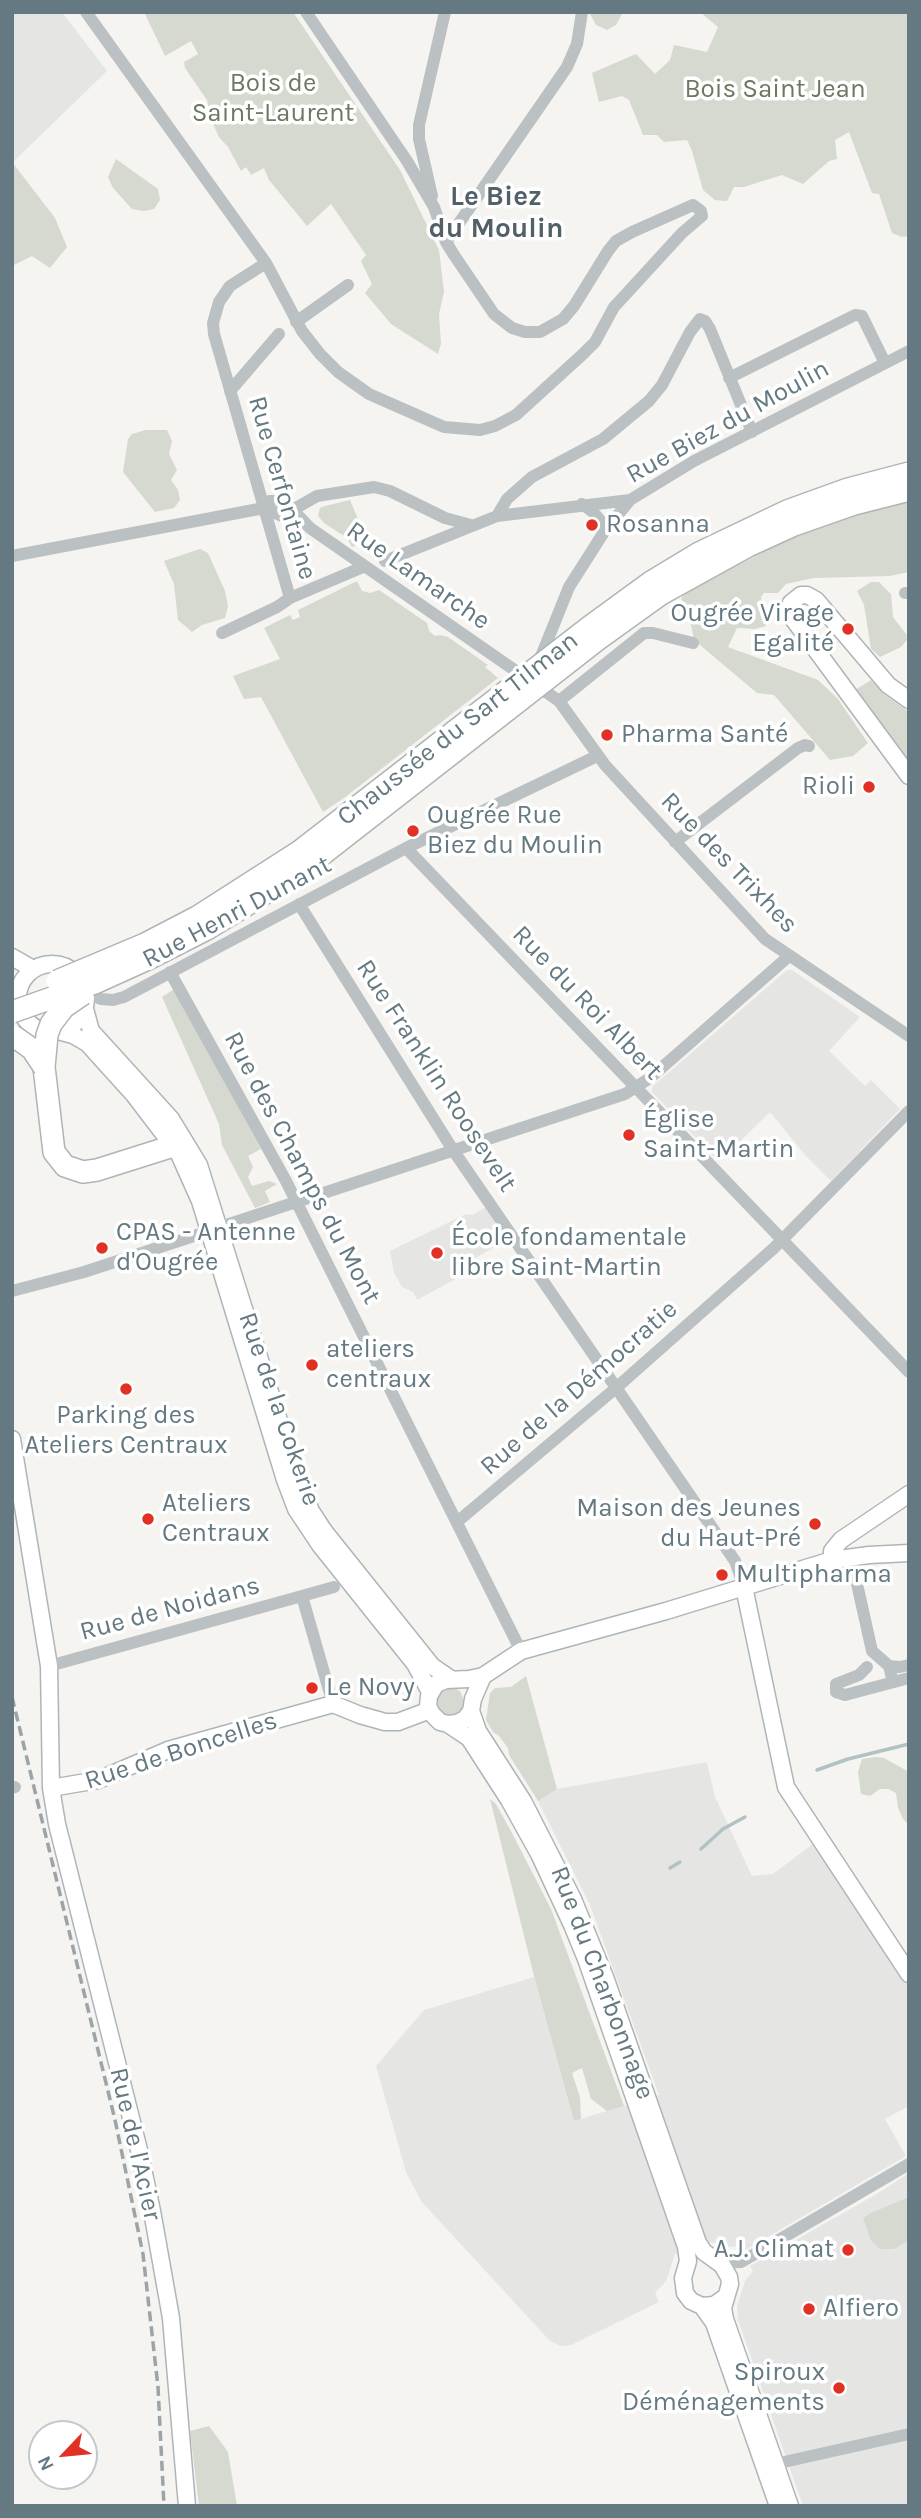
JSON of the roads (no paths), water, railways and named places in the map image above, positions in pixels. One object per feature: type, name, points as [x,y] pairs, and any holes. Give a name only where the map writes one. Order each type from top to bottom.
[{"type":"highway","name":"Chaussée du Sart Tilman","points":[[12,1012],[91,986],[207,929],[310,864],[597,640],[699,553],[787,511],[848,489],[909,473]]},
{"type":"highway","name":"Chaussée du Sart Tilman","points":[[15,984],[86,970],[145,944],[245,888],[300,851],[587,628],[656,588],[794,525],[854,504],[909,490]]},
{"type":"highway","points":[[91,986],[64,1007],[51,1024],[47,1035],[44,1067],[54,1152],[60,1161],[72,1170],[83,1172],[106,1168],[173,1146]]},
{"type":"highway","points":[[12,1035],[32,1049],[44,1067]]},
{"type":"main road","points":[[909,700],[888,685],[816,600],[802,595],[791,603],[791,616],[909,776]]},
{"type":"main road","points":[[12,957],[33,970]]},
{"type":"main road","points":[[12,1042],[23,1037],[33,1026],[26,1020],[18,1004],[15,984],[33,970],[52,963],[64,966],[91,986],[81,1017],[58,1031]]},
{"type":"main road","name":"Rue de la Cokerie","points":[[85,1009],[87,1021],[94,1034],[182,1134],[199,1165],[214,1229],[285,1480],[296,1509],[320,1545],[415,1664],[430,1692]]},
{"type":"main road","name":"Rue de la Cokerie","points":[[33,1026],[73,1035],[87,1043],[134,1095],[173,1146],[214,1229],[296,1475],[311,1511],[432,1666],[453,1680]]},
{"type":"main road","name":"Rue de l'Acier","points":[[12,1439],[49,1665],[51,1788],[71,1884],[152,2211],[170,2318],[187,2506]]},
{"type":"main road","points":[[832,1560],[832,1551],[841,1540],[909,1494]]},
{"type":"main road","points":[[483,1676],[472,1705],[462,1721],[449,1724],[437,1720],[428,1702],[430,1692],[436,1684],[483,1676],[521,1651],[832,1560],[909,1553]]},
{"type":"main road","points":[[744,1587],[786,1787],[909,1974]]},
{"type":"main road","points":[[453,1680],[468,1688],[472,1705]]},
{"type":"main road","points":[[333,1704],[385,1722],[398,1722],[430,1710]]},
{"type":"main road","name":"Rue de Boncelles","points":[[51,1788],[98,1780],[167,1750],[333,1704]]},
{"type":"main road","name":"Rue du Charbonnage","points":[[472,1705],[478,1731],[523,1801],[573,1899],[604,1977],[698,2243],[704,2252],[726,2270],[730,2280]]},
{"type":"main road","name":"Rue du Charbonnage","points":[[449,1724],[469,1738],[509,1800],[539,1854],[572,1925],[687,2247],[688,2261],[683,2281],[685,2293],[691,2301],[702,2306],[714,2323],[778,2506]]},
{"type":"main road","points":[[685,2272],[697,2261],[704,2259],[717,2262]]},
{"type":"main road","points":[[730,2280],[724,2298],[725,2319],[790,2506]]},
{"type":"main road","points":[[702,2306],[714,2305],[724,2298]]},
{"type":"street","points":[[86,12],[266,263],[296,322],[328,363],[369,394],[444,427],[488,429],[516,415],[583,354],[594,342],[614,307],[674,240],[702,216],[701,211],[693,205],[617,241],[602,258],[569,313],[549,328],[532,333],[512,328],[499,319],[446,242],[434,206],[419,139],[419,125],[445,12]]},
{"type":"street","points":[[306,12],[397,144],[434,206]]},
{"type":"street","points":[[446,242],[568,66],[577,44],[582,12]]},
{"type":"street","name":"Rue Cerfontaine","points":[[266,263],[223,293],[215,313],[214,334],[290,598]]},
{"type":"street","points":[[296,322],[348,285]]},
{"type":"street","points":[[729,378],[855,315],[862,316],[885,363]]},
{"type":"street","points":[[497,516],[507,499],[529,480],[603,439],[649,401],[662,385],[690,332],[700,320],[705,321],[710,329],[752,432]]},
{"type":"street","name":"Rue Cerfontaine","points":[[230,391],[279,334]]},
{"type":"street","name":"Rue Biez du Moulin","points":[[522,675],[542,654],[565,595],[607,528],[630,500],[694,461],[909,352]]},
{"type":"street","points":[[12,556],[264,508],[282,516],[317,496],[373,487],[390,491],[453,521],[472,525]]},
{"type":"street","points":[[385,561],[497,516],[630,500]]},
{"type":"street","points":[[582,504],[607,528]]},
{"type":"street","name":"Rue Lamarche","points":[[292,511],[310,528],[363,566],[522,675]]},
{"type":"street","points":[[222,633],[290,598],[363,566]]},
{"type":"street","points":[[559,701],[643,634],[653,633],[693,643]]},
{"type":"street","points":[[522,675],[559,701],[597,756]]},
{"type":"street","points":[[675,842],[798,748],[809,746]]},
{"type":"street","name":"Rue Henri Dunant","points":[[91,986],[101,999],[113,1000],[135,992],[406,848],[597,756]]},
{"type":"street","name":"Rue des Trixhes","points":[[597,756],[758,932],[789,956],[909,1036]]},
{"type":"street","name":"Rue du Roi Albert","points":[[406,848],[909,1372]]},
{"type":"street","name":"Rue Franklin Roosevelt","points":[[299,904],[453,1150],[734,1561],[744,1587]]},
{"type":"street","points":[[12,1291],[84,1272],[636,1088],[789,956]]},
{"type":"street","name":"Rue des Champs du Mont","points":[[170,972],[262,1134],[521,1651]]},
{"type":"street","name":"Rue de la Démocratie","points":[[457,1522],[616,1388],[782,1240],[909,1111]]},
{"type":"street","points":[[851,1557],[872,1651],[867,1667],[871,1689]]},
{"type":"street","name":"Rue de Noidans","points":[[49,1665],[334,1587]]},
{"type":"street","name":"Rue de Noidans","points":[[302,1596],[333,1704]]},
{"type":"street","points":[[872,1651],[889,1666],[893,1682]]},
{"type":"street","points":[[889,1666],[909,1665]]},
{"type":"street","points":[[867,1667],[854,1677],[838,1682],[835,1688],[840,1695],[909,1678]]},
{"type":"street","points":[[730,2280],[741,2262],[909,2164]]},
{"type":"street","points":[[717,2262],[741,2262]]},
{"type":"street","points":[[775,2463],[909,2434]]},
{"type":"waterway","points":[[817,1770],[848,1759],[909,1744]]},
{"type":"waterway","points":[[701,1849],[723,1829],[745,1817]]},
{"type":"waterway","points":[[670,1868],[680,1862]]},
{"type":"railway","points":[[12,1697],[115,2120],[143,2254],[158,2387],[164,2506]]},
{"type":"place","name":"Rosanna","points":[[592,525]]},
{"type":"place","name":"Ougrée Virage Egalité","points":[[848,629]]},
{"type":"place","name":"Pharma Santé","points":[[607,735]]},
{"type":"place","name":"Rioli","points":[[869,787]]},
{"type":"place","name":"Ougrée Rue Biez du Moulin","points":[[413,831]]},
{"type":"place","name":"Église Saint-Martin","points":[[629,1135]]},
{"type":"place","name":"CPAS - Antenne d'Ougrée","points":[[102,1248]]},
{"type":"place","name":"École fondamentale libre Saint-Martin","points":[[437,1253]]},
{"type":"place","name":"ateliers centraux","points":[[312,1365]]},
{"type":"place","name":"Parking des Ateliers Centraux","points":[[126,1389]]},
{"type":"place","name":"Ateliers Centraux","points":[[148,1519]]},
{"type":"place","name":"Maison des Jeunes du Haut-Pré","points":[[815,1524]]},
{"type":"place","name":"Multipharma","points":[[722,1575]]},
{"type":"place","name":"Le Novy","points":[[312,1688]]},
{"type":"place","name":"A.J. Climat","points":[[848,2250]]},
{"type":"place","name":"Alfiero","points":[[809,2309]]},
{"type":"place","name":"Spiroux Déménagements","points":[[839,2388]]},
{"type":"district","name":"Le Biez du Moulin","points":[[496,213]]},
{"type":"park label","name":"Bois Saint Jean","points":[[775,90]]},
{"type":"park label","name":"Bois de Saint-Laurent","points":[[273,99]]}]
